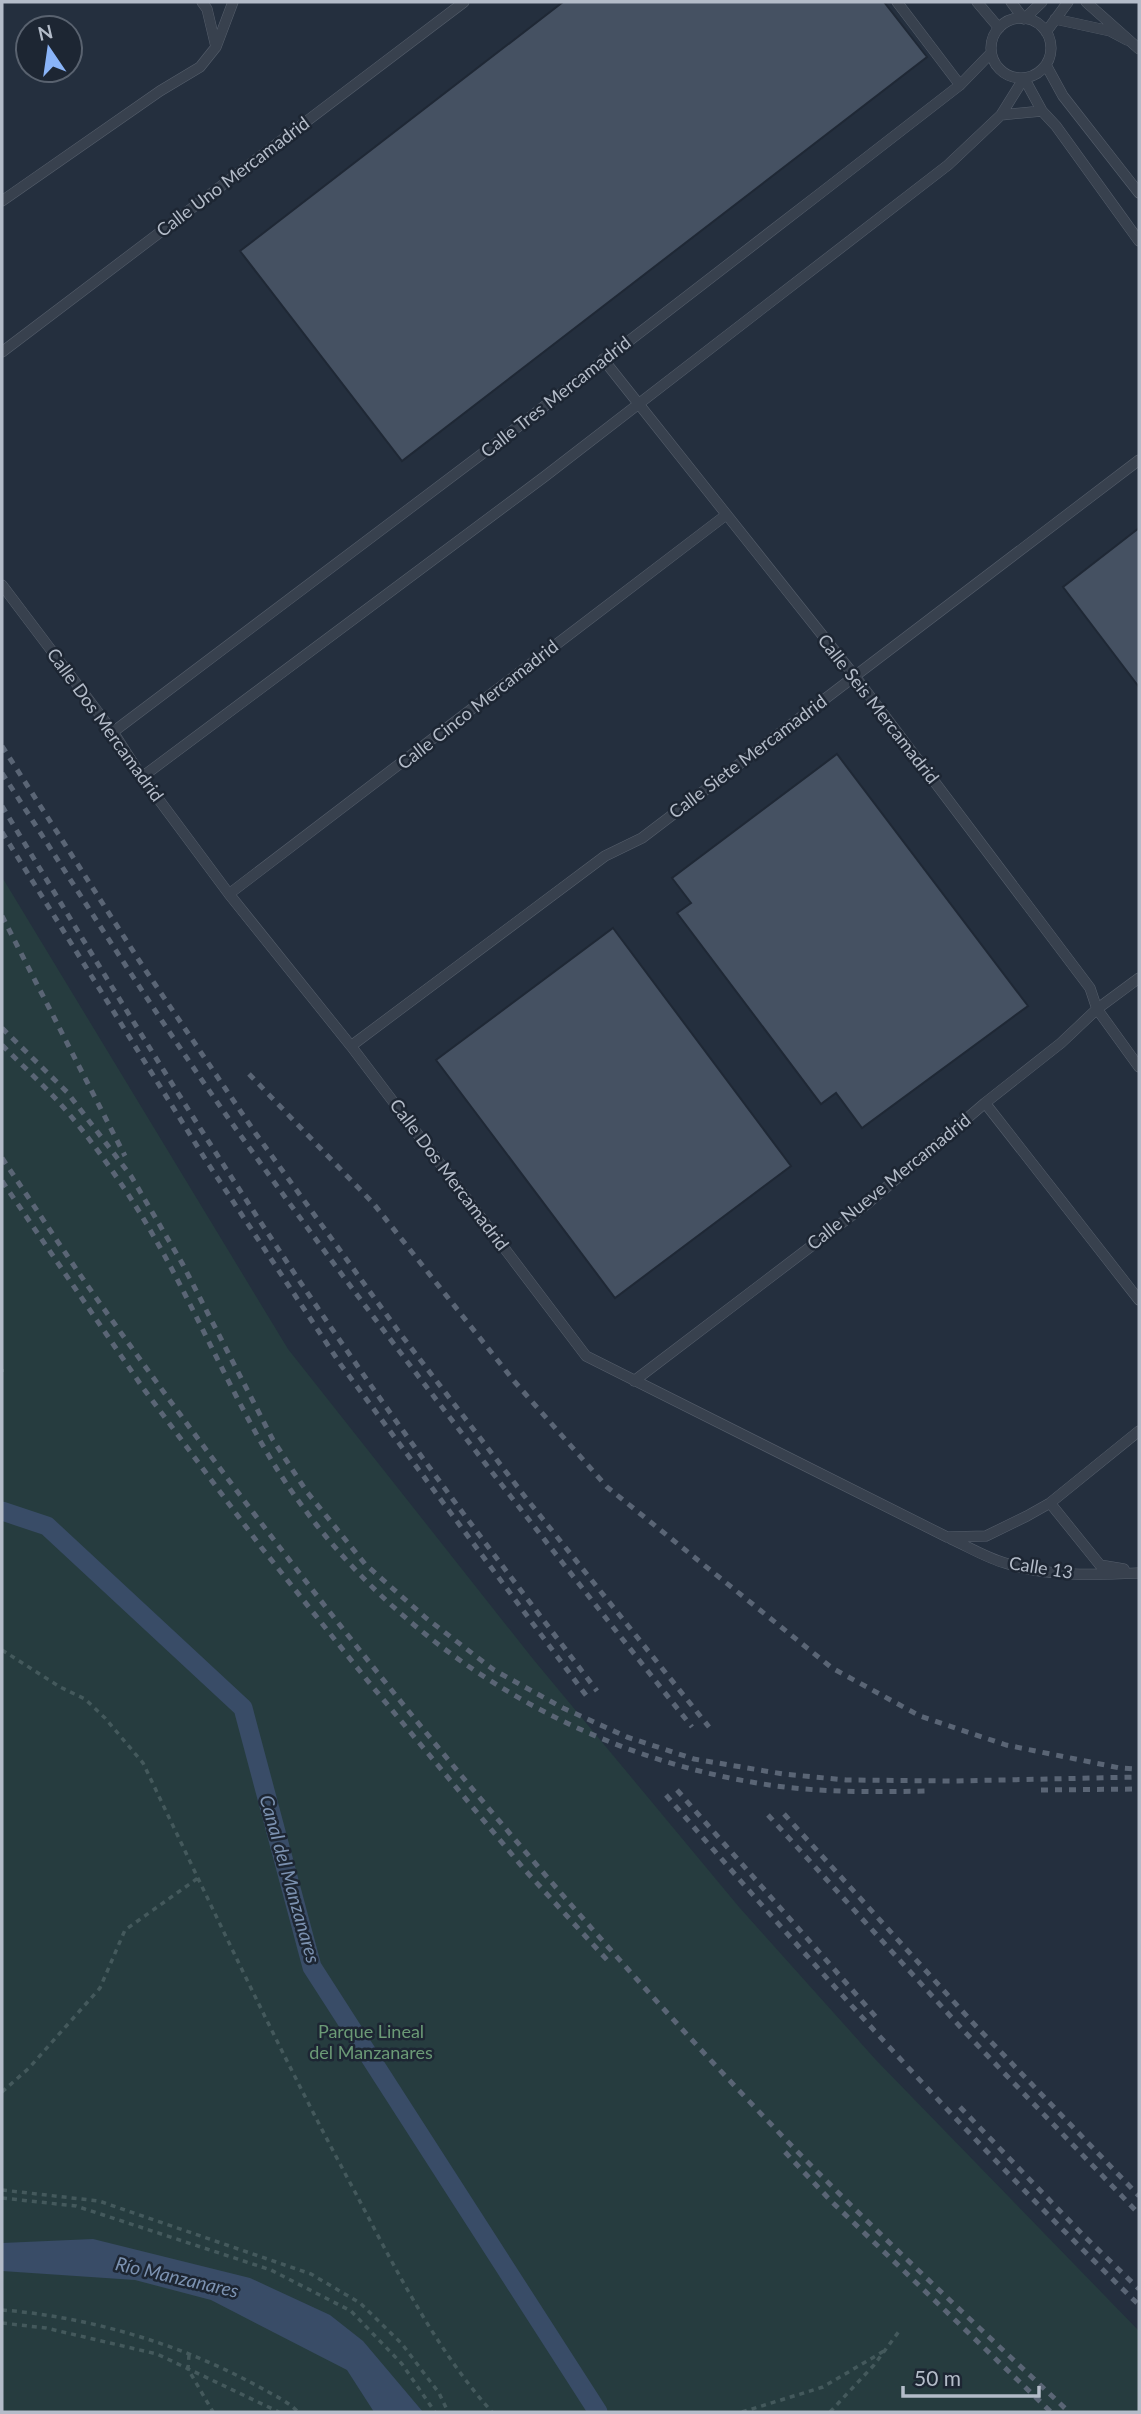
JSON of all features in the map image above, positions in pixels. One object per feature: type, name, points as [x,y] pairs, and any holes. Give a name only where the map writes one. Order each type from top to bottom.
[{"type":"lane","points":[[202,2],[207,9],[216,47]]},
{"type":"lane","points":[[2,201],[160,91],[200,67],[216,47],[233,2]]},
{"type":"lane","name":"Calle Uno Mercamadrid","points":[[2,352],[464,2]]},
{"type":"lane","points":[[897,2],[960,85]]},
{"type":"lane","points":[[977,2],[999,28]]},
{"type":"lane","points":[[1011,2],[1024,19]]},
{"type":"lane","points":[[1024,19],[1042,2]]},
{"type":"lane","points":[[1046,32],[1068,2]]},
{"type":"lane","points":[[1086,2],[1139,50]]},
{"type":"lane","points":[[1014,19],[1024,19],[1040,25],[1046,32],[1051,48],[1046,65],[1032,76],[1024,78],[1007,75],[999,69],[991,53],[991,44],[999,28],[1014,19]]},
{"type":"lane","points":[[1055,19],[1110,31],[1127,40]]},
{"type":"lane","name":"Calle Tres Mercamadrid","points":[[113,732],[489,449],[960,85],[991,53]]},
{"type":"lane","points":[[1046,65],[1063,96],[1139,193]]},
{"type":"lane","points":[[1024,78],[1042,111],[1056,126],[1139,241]]},
{"type":"lane","points":[[142,777],[544,477],[948,165],[1001,115],[1024,78]]},
{"type":"lane","points":[[1001,115],[1042,111]]},
{"type":"lane","name":"Calle Seis Mercamadrid","points":[[603,359],[854,675],[1090,988],[1097,1009],[1139,1067]]},
{"type":"lane","name":"Calle Siete Mercamadrid","points":[[351,1046],[605,856],[642,838],[1139,460]]},
{"type":"lane","name":"Calle Cinco Mercamadrid","points":[[229,894],[726,515]]},
{"type":"lane","name":"Calle Dos Mercamadrid","points":[[2,585],[113,732],[142,777],[229,894],[351,1046],[586,1356],[947,1537],[986,1536],[1049,1503],[1139,1431]]},
{"type":"lane","name":"Calle Nueve Mercamadrid","points":[[634,1381],[867,1203],[1061,1043],[1097,1009],[1139,978]]},
{"type":"lane","points":[[985,1104],[1139,1300]]},
{"type":"lane","name":"Calle 13","points":[[1049,1503],[1100,1564],[1139,1573]]},
{"type":"lane","name":"Calle 13","points":[[947,1537],[1003,1563],[1032,1570],[1088,1575],[1139,1573]]},
{"type":"path","points":[[2,1650],[60,1687],[85,1699],[143,1763],[304,2097],[393,2263],[465,2383],[492,2412]]},
{"type":"path","points":[[2,2092],[29,2068],[100,1988],[125,1930],[198,1878]]},
{"type":"path","points":[[2,2190],[99,2201],[311,2274],[360,2303],[402,2344],[439,2393],[448,2412]]},
{"type":"path","points":[[2,2199],[76,2206],[271,2270],[351,2311],[402,2364],[435,2412]]},
{"type":"path","points":[[2,2309],[122,2331],[246,2379],[298,2412]]},
{"type":"path","points":[[2,2323],[46,2328],[157,2354],[279,2412]]},
{"type":"path","points":[[830,2412],[900,2330]]},
{"type":"path","points":[[742,2412],[822,2387],[884,2351]]},
{"type":"path","points":[[189,2355],[188,2369],[213,2412]]},
{"type":"green space","name":"Parque Lineal del Manzanares","points":[[2,877],[288,1349],[533,1659],[739,1907],[876,2060],[1139,2331],[1139,2412],[2,2412]]},
{"type":"water","name":"Río Manzanares","points":[[93,2239],[250,2278],[330,2315],[363,2341],[423,2412],[374,2412],[347,2370],[211,2300],[135,2280],[2,2271],[2,2243]]},
{"type":"building","points":[[563,2],[884,2],[927,57],[402,461],[240,251]]},
{"type":"building","points":[[1139,528],[1139,687],[1063,587]]},
{"type":"building","points":[[837,754],[1028,1006],[862,1128],[836,1093],[821,1104],[677,913],[691,903],[672,878]]},
{"type":"building","points":[[613,928],[791,1166],[615,1298],[436,1060]]},
{"type":"waterway","name":"Canal del Manzanares","points":[[2,1511],[47,1526],[243,1708],[312,1967],[598,2412]]},
{"type":"railway","points":[[2,746],[142,965],[256,1134],[399,1332],[526,1498],[709,1727]]},
{"type":"railway","points":[[2,773],[152,1006],[300,1218],[522,1511],[692,1727]]},
{"type":"railway","points":[[2,806],[173,1085],[306,1291],[412,1443],[597,1691]]},
{"type":"railway","points":[[2,832],[207,1162],[341,1365],[588,1698]]},
{"type":"railway","points":[[2,916],[125,1156]]},
{"type":"railway","points":[[2,1028],[67,1092],[131,1176],[182,1263],[273,1440],[307,1492],[365,1564],[426,1618],[494,1670],[563,1708],[627,1737],[694,1759],[783,1774],[846,1780],[955,1781],[1139,1777]]},
{"type":"railway","points":[[2,1045],[50,1092],[91,1141],[124,1188],[174,1274],[262,1444],[304,1509],[354,1568],[410,1622],[472,1669],[539,1709],[609,1741],[682,1766],[757,1783],[800,1789],[929,1791]]},
{"type":"railway","points":[[249,1074],[373,1203],[514,1381],[607,1487],[832,1668],[920,1716],[1006,1745],[1136,1769]]},
{"type":"railway","points":[[2,1158],[100,1303],[266,1530],[345,1632],[508,1831],[677,2024],[765,2118],[877,2231],[1069,2412]]},
{"type":"railway","points":[[2,1181],[143,1388],[261,1547],[524,1869],[609,1962]]},
{"type":"railway","points":[[1041,1790],[1139,1789]]},
{"type":"railway","points":[[677,1790],[876,2017]]},
{"type":"railway","points":[[666,1795],[897,2056],[1016,2182],[1139,2305]]},
{"type":"railway","points":[[784,1814],[974,2024],[1139,2196]]},
{"type":"railway","points":[[768,1815],[963,2030],[1139,2214]]},
{"type":"railway","points":[[960,2107],[1139,2289]]},
{"type":"railway","points":[[785,2152],[831,2201],[1051,2412]]}]
